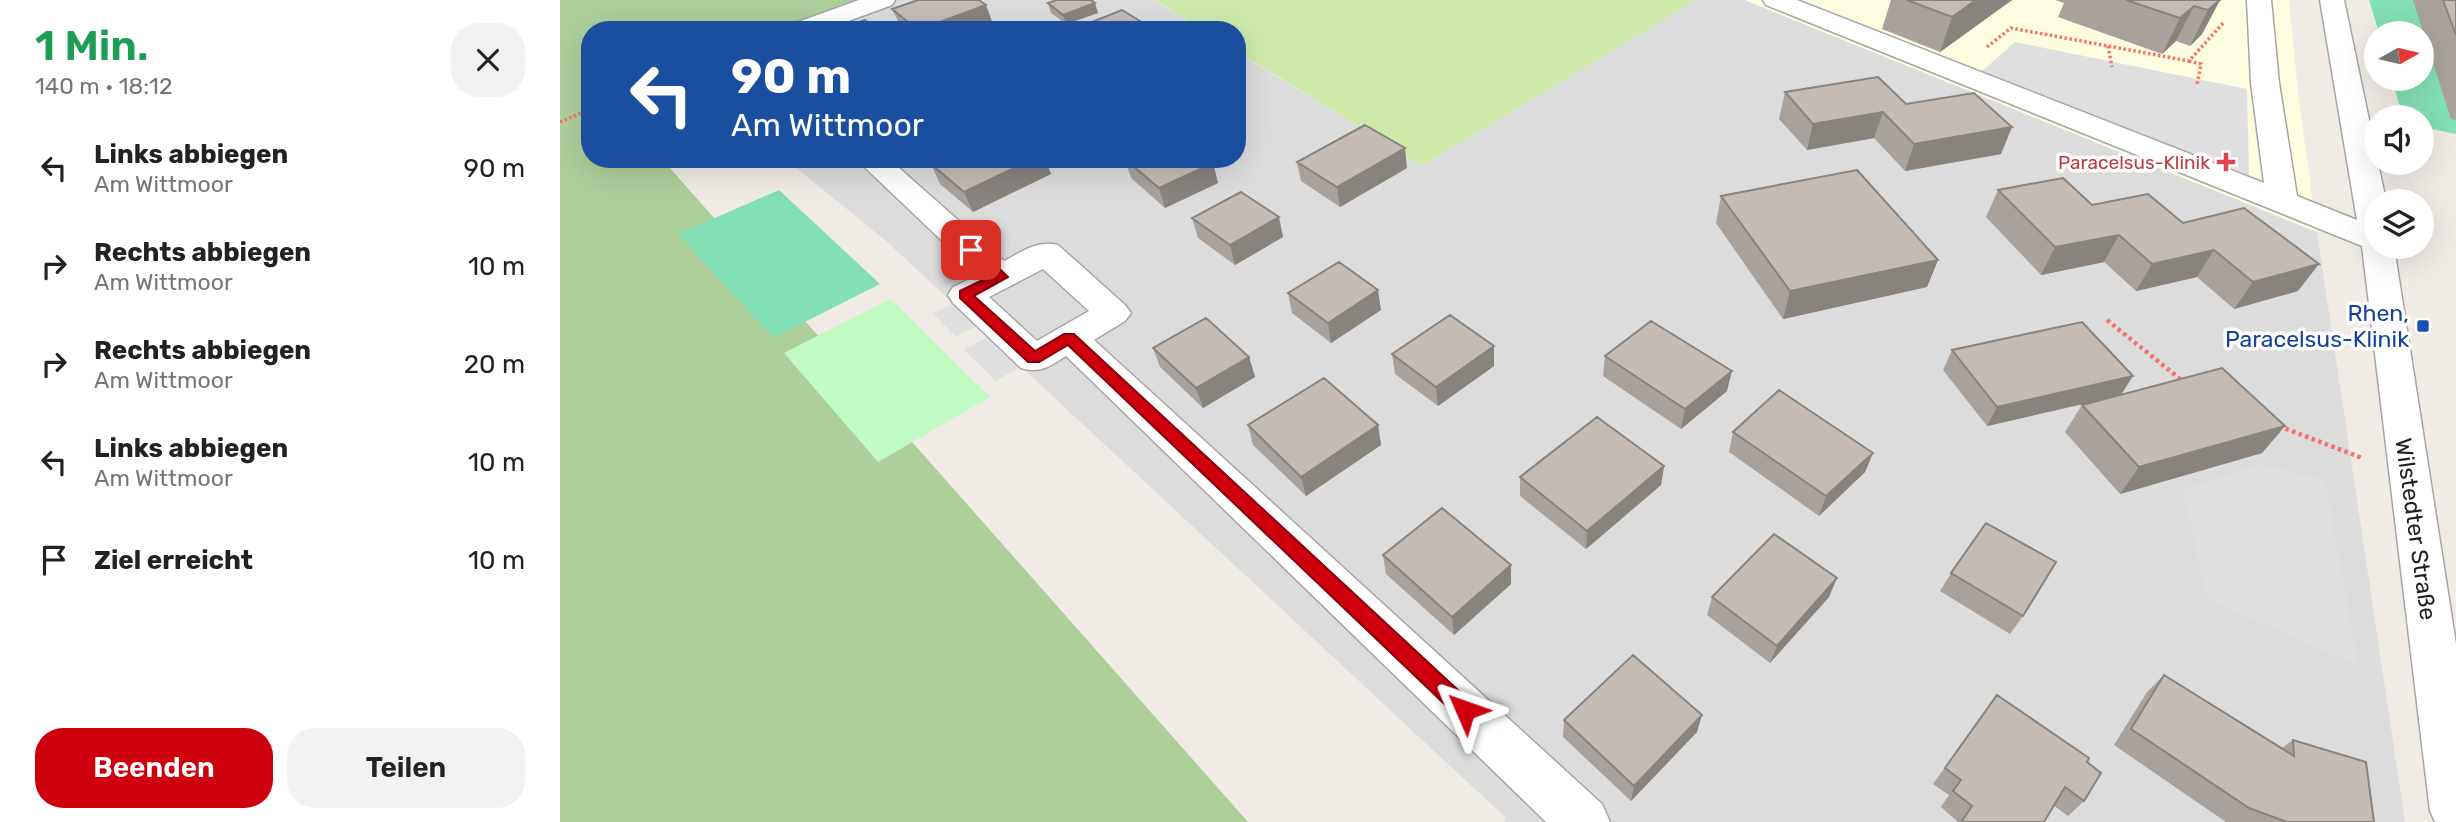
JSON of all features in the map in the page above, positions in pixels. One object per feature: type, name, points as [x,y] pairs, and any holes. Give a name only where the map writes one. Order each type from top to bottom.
[{"type":"street","points":[[824,21],[883,0]]},
{"type":"street","points":[[1775,0],[2364,233]]},
{"type":"street","points":[[2259,0],[2265,83],[2282,202]]},
{"type":"street","points":[[2333,0],[2367,189]]},
{"type":"street","points":[[881,168],[1001,277]]},
{"type":"street","points":[[1046,253],[1113,313],[1069,338],[1034,359],[965,295],[1046,253]]},
{"type":"street","name":"Wilstedter Straße","points":[[2380,259],[2456,811]]},
{"type":"street","points":[[1069,338],[1584,822]]},
{"type":"path","points":[[2189,61],[2226,20],[2215,17]]},
{"type":"path","points":[[1956,71],[2011,28],[2201,64],[2197,85]]},
{"type":"path","points":[[2108,46],[2112,67]]},
{"type":"path","points":[[560,122],[581,114]]},
{"type":"path","points":[[2107,320],[2186,383]]},
{"type":"path","points":[[2269,422],[2409,476]]},
{"type":"shaded area","points":[[864,0],[1154,0],[1188,21],[809,21]]},
{"type":"shaded area","points":[[1696,0],[1745,0],[2317,232],[2405,822],[1504,822],[1506,818],[885,240],[796,168],[1246,168],[1246,58],[1422,166]]},
{"type":"shaded area","name":"Paracelsus-Klinik","points":[[1745,0],[2289,0],[2317,232]]},
{"type":"shaded area","points":[[2015,42],[2247,89],[2249,175],[1980,73]]},
{"type":"shaded area","points":[[962,298],[986,321],[956,337],[933,314]]},
{"type":"shaded area","points":[[996,332],[1028,362],[996,381],[964,350]]},
{"type":"shaded area","points":[[2260,464],[2325,480],[2358,666],[2207,599],[2183,490]]},
{"type":"green space","points":[[560,0],[863,0],[806,21],[581,21],[581,168],[670,168],[1248,822],[560,822]]},
{"type":"green space","points":[[1155,0],[1696,0],[1422,166],[1246,57],[1246,21],[1189,21]]},
{"type":"green space","points":[[2369,0],[2456,0],[2456,134],[2434,129],[2434,105],[2400,105],[2395,91],[2434,91],[2434,21],[2375,21]]},
{"type":"green space","points":[[779,190],[880,284],[773,338],[678,234]]},
{"type":"green space","points":[[890,299],[990,397],[878,462],[784,353]]},
{"type":"building","points":[[918,0],[979,0],[986,5],[942,21],[907,21],[892,9]]},
{"type":"building","points":[[1057,0],[1091,0],[1095,3],[1063,15],[1048,3]]},
{"type":"building","points":[[1907,0],[1976,0],[1952,17]]},
{"type":"building","points":[[2126,0],[2220,0],[2208,10],[2194,6],[2180,18]]},
{"type":"building","points":[[2443,0],[2456,0],[2456,35]]},
{"type":"building","points":[[1122,10],[1140,21],[1094,21]]},
{"type":"building","points":[[1878,77],[1906,104],[1974,93],[2012,127],[1914,144],[1883,112],[1813,124],[1785,92]]},
{"type":"building","points":[[1365,125],[1405,148],[1337,187],[1297,162]]},
{"type":"building","points":[[936,168],[1014,168],[964,192]]},
{"type":"building","points":[[1136,168],[1202,168],[1159,188]]},
{"type":"building","points":[[1857,170],[1938,260],[1790,291],[1721,196]]},
{"type":"building","points":[[2063,178],[2092,205],[2148,194],[2183,223],[2244,208],[2319,264],[2253,282],[2214,250],[2152,264],[2119,235],[2055,247],[1998,190]]},
{"type":"building","points":[[1241,192],[1279,217],[1230,245],[1192,218]]},
{"type":"building","points":[[1339,262],[1378,290],[1328,323],[1288,293]]},
{"type":"building","points":[[1450,315],[1494,346],[1436,387],[1392,354]]},
{"type":"building","points":[[1206,318],[1249,357],[1196,388],[1153,348]]},
{"type":"building","points":[[1651,321],[1732,371],[1685,409],[1605,356]]},
{"type":"building","points":[[2082,322],[2133,376],[1997,407],[1952,350]]},
{"type":"building","points":[[2222,368],[2285,426],[2139,467],[2082,405]]},
{"type":"building","points":[[1324,378],[1378,425],[1301,477],[1248,425]]},
{"type":"building","points":[[1779,390],[1873,453],[1826,496],[1733,432]]},
{"type":"building","points":[[1597,417],[1664,466],[1587,531],[1520,477]]},
{"type":"building","points":[[1442,508],[1511,565],[1452,617],[1383,555]]},
{"type":"building","points":[[1986,523],[2056,562],[2023,616],[1951,573]]},
{"type":"building","points":[[1774,534],[1837,578],[1777,646],[1712,597]]},
{"type":"building","points":[[1633,655],[1702,715],[1634,786],[1564,720]]},
{"type":"building","points":[[2164,675],[2294,756],[2293,740],[2366,762],[2374,822],[2287,822],[2249,808],[2131,729]]},
{"type":"building","points":[[1997,695],[2089,758],[2087,762],[2101,773],[2084,801],[2065,787],[2044,822],[1962,821],[1972,806],[1953,791],[1961,780],[1945,768]]},
{"type":"place","name":"Paracelsus-Klinik","points":[[2226,162]]},
{"type":"place","name":"Rhen, Paracelsus-Klinik","points":[[2423,326]]},
{"type":"route","points":[[971,250],[1001,277],[965,295],[1034,359],[1069,338],[1465,710]]}]
